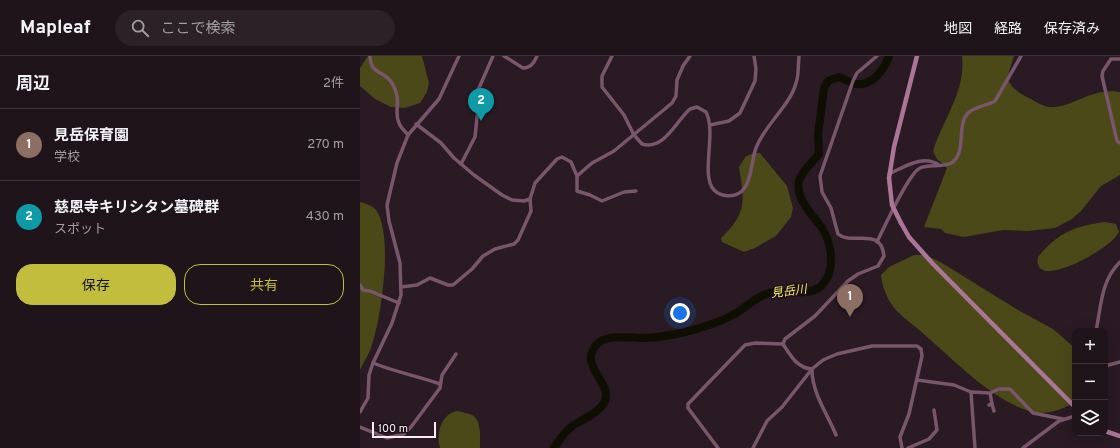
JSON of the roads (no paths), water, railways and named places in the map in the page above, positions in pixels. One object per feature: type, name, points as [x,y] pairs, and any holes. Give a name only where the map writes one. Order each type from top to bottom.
[{"type":"street","points":[[370,56],[370,65],[373,70],[387,78],[392,83],[399,102],[397,119],[399,125],[408,135]]},
{"type":"street","points":[[360,412],[368,398],[369,376],[373,363],[392,323],[399,303],[401,287],[400,262],[389,222],[387,205],[397,163],[408,135],[439,99],[459,56]]},
{"type":"street","points":[[461,164],[475,137],[478,108],[476,95],[493,56]]},
{"type":"street","points":[[504,56],[524,68],[527,68],[532,65],[537,56]]},
{"type":"street","points":[[612,56],[602,76],[602,87],[624,115],[634,135],[642,144],[650,145],[658,143],[686,112],[693,108],[704,110],[710,125],[708,178],[713,189],[724,196],[737,194],[746,184],[755,149],[761,136],[793,91],[798,76],[799,56]]},
{"type":"street","points":[[576,176],[592,162],[614,151],[656,118],[675,99],[679,76],[683,66],[690,56]]},
{"type":"street","points":[[710,125],[729,121],[740,113],[755,81],[756,69],[754,56]]},
{"type":"street","points":[[783,344],[785,339],[815,316],[848,281],[858,274],[878,266],[884,256],[881,246],[877,242],[867,238],[844,238],[838,234],[831,208],[822,192],[820,184],[823,168],[827,160],[837,124],[852,83],[857,73],[877,56]]},
{"type":"street","points":[[916,56],[894,147],[889,176],[892,205],[909,237],[933,264],[1072,404]]},
{"type":"street","points":[[877,242],[890,214],[915,172],[923,167],[948,165],[952,163],[961,144],[963,122],[966,116],[974,110],[990,105],[995,101],[1021,56]]},
{"type":"street","points":[[1120,59],[1110,59],[1103,71],[1102,76],[1117,141],[1120,143]]},
{"type":"street","points":[[416,124],[441,142],[461,164],[502,195],[512,200],[524,201],[530,199]]},
{"type":"street","points":[[401,287],[417,286],[430,278],[448,285],[453,285],[472,269],[483,256],[495,249],[514,244],[518,240],[531,211],[531,191],[540,176],[559,157],[568,159],[576,176],[577,191],[602,201],[621,193],[636,191]]},
{"type":"street","points":[[889,176],[918,162],[931,161],[939,165]]},
{"type":"street","points":[[1096,328],[1100,301],[1108,277],[1120,262]]},
{"type":"street","points":[[360,284],[363,290],[370,291],[399,303]]},
{"type":"street","points":[[718,448],[688,408],[689,402],[715,378],[745,345],[755,343],[783,344]]},
{"type":"street","points":[[783,344],[795,361],[803,369],[812,369]]},
{"type":"street","points":[[753,448],[767,421],[782,407],[812,369],[823,360],[854,349],[888,345],[917,346],[921,349],[922,356],[909,414],[900,436],[902,448]]},
{"type":"street","points":[[360,427],[387,438],[404,434],[412,427],[440,388],[442,375],[456,354]]},
{"type":"street","points":[[1108,365],[1120,362]]},
{"type":"street","points":[[373,363],[390,370],[419,376],[440,384]]},
{"type":"street","points":[[812,369],[812,377],[817,393],[836,435]]},
{"type":"street","points":[[917,380],[954,385],[971,392],[990,393],[998,389],[1010,389],[1033,413],[1063,419]]},
{"type":"street","points":[[971,392],[976,448]]},
{"type":"street","points":[[990,393],[991,405],[994,412]]},
{"type":"street","points":[[908,448],[929,439],[936,430],[934,410]]},
{"type":"street","points":[[1023,448],[1063,419],[1072,417]]},
{"type":"street","points":[[1108,432],[1120,436]]},
{"type":"waterway","name":"見岳川","points":[[554,448],[568,429],[597,411],[605,402],[605,390],[592,364],[591,357],[593,350],[598,343],[614,337],[643,338],[666,336],[689,331],[723,320],[738,312],[759,297],[769,293],[811,291],[822,285],[831,265],[830,249],[822,228],[802,200],[798,188],[802,174],[819,154],[818,135],[824,88],[828,81],[839,77],[857,84],[868,82],[878,75],[885,66],[889,56]]},
{"type":"place","name":"慈恩寺キリシタン墓碑群","points":[[481,121]]},
{"type":"place","name":"見岳保育園","points":[[850,317]]}]
